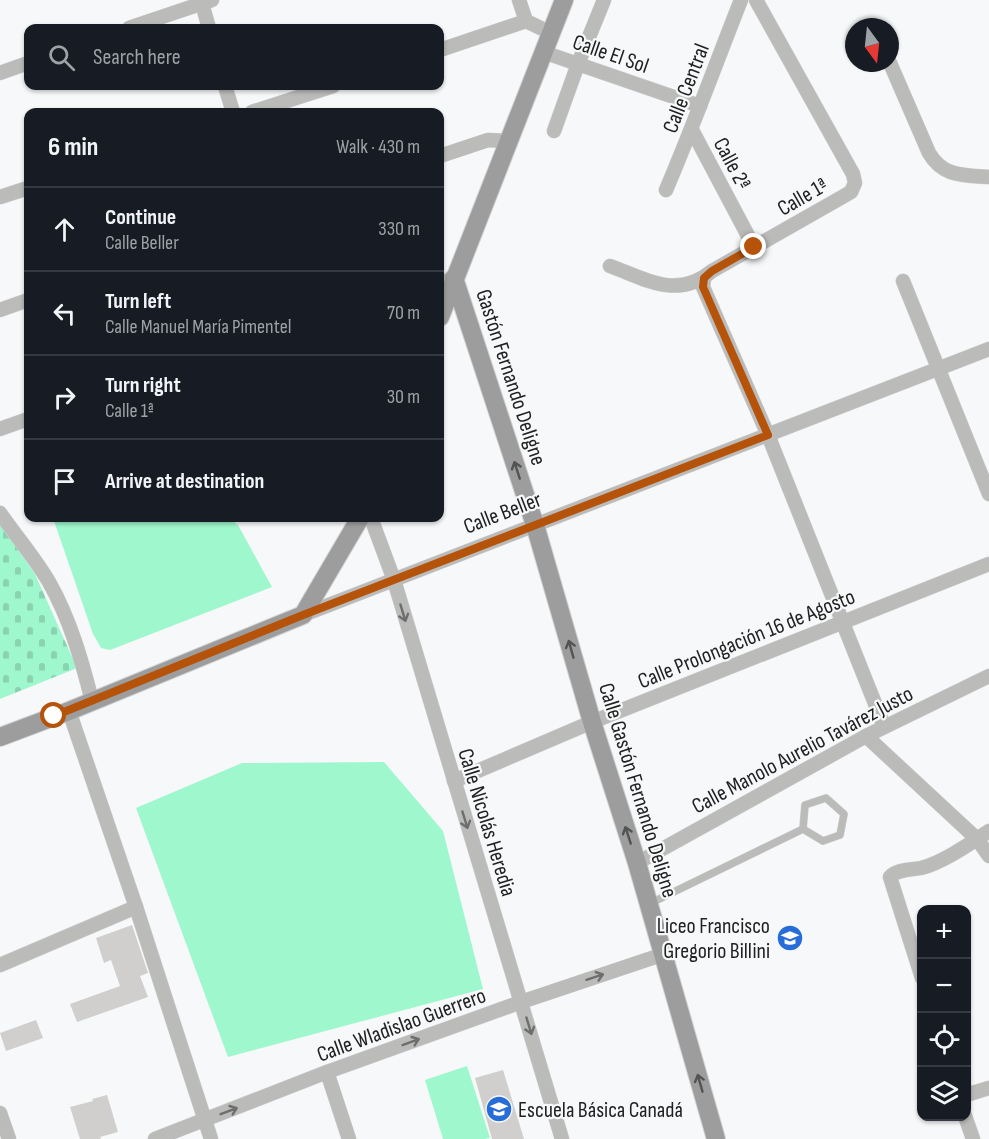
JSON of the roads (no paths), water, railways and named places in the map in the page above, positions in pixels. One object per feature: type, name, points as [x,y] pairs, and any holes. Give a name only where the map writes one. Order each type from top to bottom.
[{"type":"street","points":[[519,0],[526,21]]},
{"type":"street","points":[[444,296],[447,281],[508,141],[564,0]]},
{"type":"street","points":[[554,131],[604,0]]},
{"type":"street","name":"Calle Central","points":[[666,190],[692,130],[741,0]]},
{"type":"street","name":"Calle 1ª","points":[[610,266],[666,286],[681,286],[704,278],[712,271],[851,192],[855,183],[853,174],[756,0]]},
{"type":"street","points":[[140,24],[205,1],[208,24]]},
{"type":"street","points":[[444,49],[526,21],[552,33]]},
{"type":"street","name":"Calle El Sol","points":[[543,52],[700,106]]},
{"type":"street","points":[[0,73],[24,64]]},
{"type":"street","points":[[894,72],[935,163],[948,172],[989,177]]},
{"type":"street","points":[[226,90],[232,108]]},
{"type":"street","points":[[264,108],[321,90]]},
{"type":"street","name":"Calle 2ª","points":[[692,130],[754,247]]},
{"type":"street","points":[[444,155],[488,140],[508,141]]},
{"type":"street","points":[[0,197],[24,189]]},
{"type":"street","points":[[704,278],[703,287],[768,435],[884,726]]},
{"type":"street","name":"Gastón Fernando Deligne","points":[[447,281],[535,525]]},
{"type":"street","points":[[903,281],[938,369],[982,459],[989,494]]},
{"type":"street","points":[[0,310],[24,301]]},
{"type":"street","name":"Calle Beller","points":[[0,737],[303,615],[989,349]]},
{"type":"street","points":[[0,429],[24,420]]},
{"type":"street","points":[[0,513],[53,592],[68,623],[92,701]]},
{"type":"street","points":[[303,615],[358,522]]},
{"type":"street","name":"Calle Nicolás Heredia","points":[[372,522],[394,580],[562,1139]]},
{"type":"street","name":"Calle Gastón Fernando Deligne","points":[[535,525],[592,722],[664,954],[716,1139]]},
{"type":"street","name":"Calle Prolongación 16 de Agosto","points":[[454,781],[592,722],[989,564]]},
{"type":"street","name":"Calle Manolo Aurelio Tavárez Justo","points":[[637,863],[884,726],[989,676]]},
{"type":"street","points":[[69,711],[136,907],[211,1139]]},
{"type":"street","points":[[866,736],[983,835],[989,856]]},
{"type":"street","points":[[917,965],[890,877],[894,873],[924,867],[983,835]]},
{"type":"street","points":[[0,965],[136,907]]},
{"type":"street","name":"Calle Wladislao Guerrero","points":[[155,1139],[327,1072],[521,1002],[664,954]]},
{"type":"street","points":[[327,1072],[349,1139]]},
{"type":"street","points":[[971,1093],[989,1088]]},
{"type":"street","points":[[0,1113],[9,1139]]},
{"type":"street","points":[[967,1121],[973,1139]]},
{"type":"lane","points":[[826,798],[844,814],[840,835],[823,841],[803,828],[805,805],[826,798]]},
{"type":"lane","points":[[648,904],[803,828]]},
{"type":"place","name":"Liceo Francisco Gregorio Billini","points":[[790,938]]},
{"type":"place","name":"Escuela Básica Canadá","points":[[499,1109]]}]
